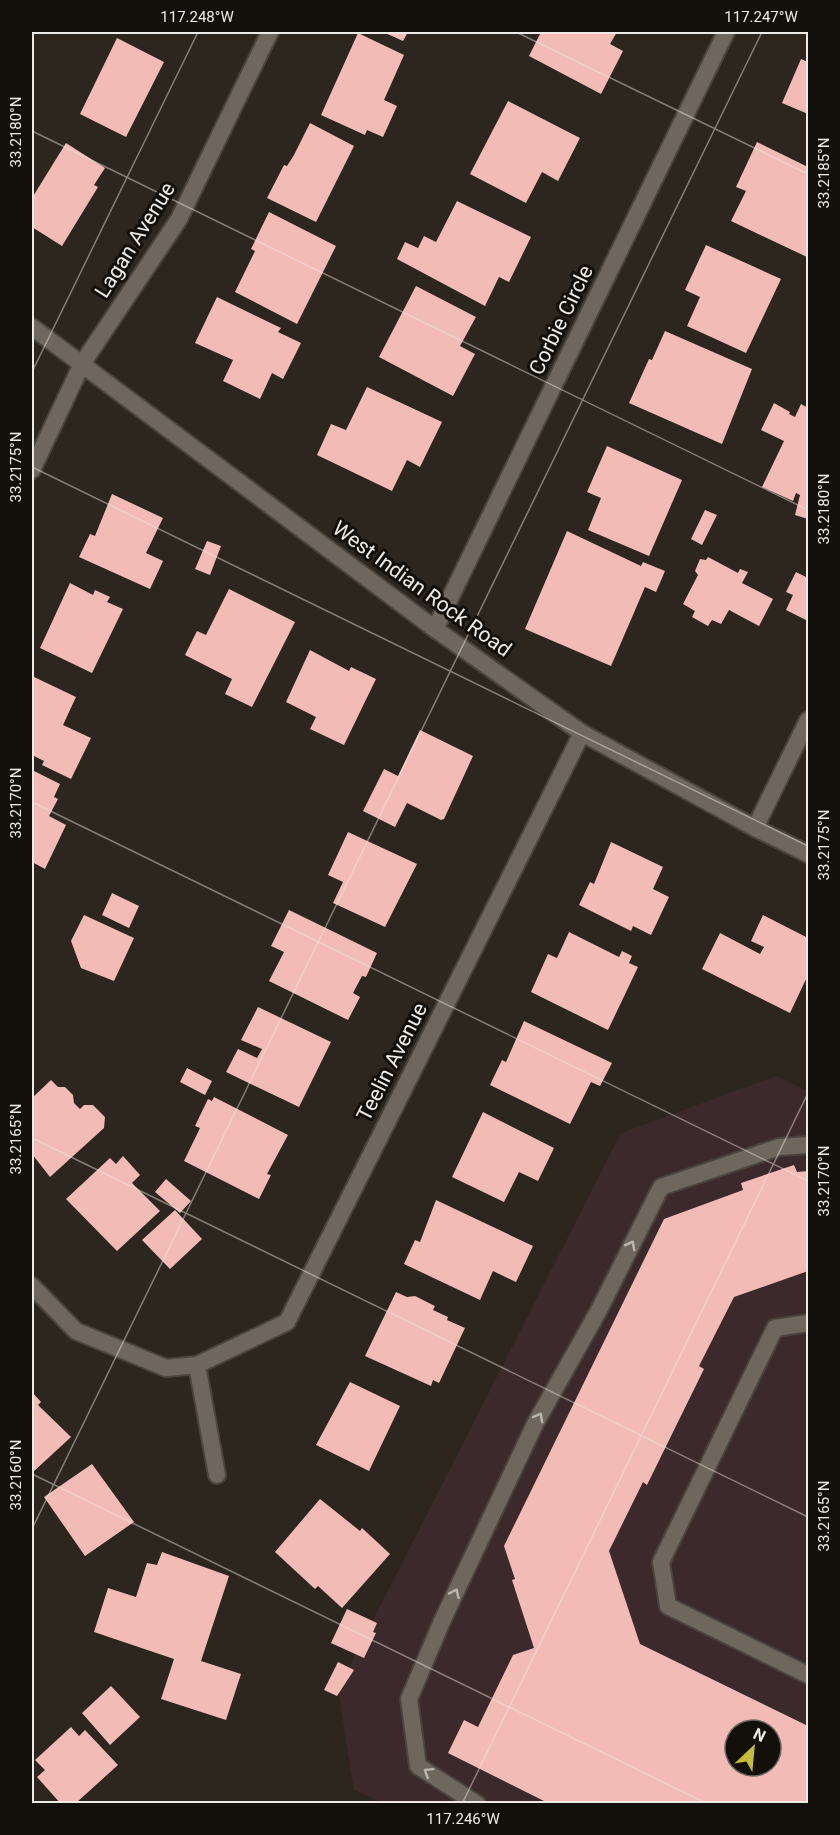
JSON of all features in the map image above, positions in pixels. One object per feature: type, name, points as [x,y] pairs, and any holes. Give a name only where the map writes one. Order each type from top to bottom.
[{"type":"street","name":"Lagan Avenue","points":[[32,470],[82,364],[179,219],[270,32]]},
{"type":"street","name":"Corbie Circle","points":[[435,628],[726,32]]},
{"type":"street","name":"West Indian Rock Road","points":[[32,327],[435,628],[582,733],[755,828],[808,854]]},
{"type":"street","points":[[755,828],[808,720]]},
{"type":"street","name":"Teelin Avenue","points":[[197,1365],[287,1322],[582,733]]},
{"type":"street","points":[[477,1803],[418,1766],[409,1699],[442,1619],[534,1424],[599,1310],[661,1187],[779,1147],[808,1145]]},
{"type":"street","points":[[32,1286],[75,1331],[165,1368],[197,1365],[217,1475]]},
{"type":"street","points":[[808,1323],[775,1328],[661,1562],[668,1606],[808,1676]]},
{"type":"shaded area","points":[[776,1076],[808,1091],[808,1803],[383,1803],[354,1790],[338,1689],[621,1133]]},
{"type":"building","points":[[383,32],[408,32],[403,41]]},
{"type":"building","points":[[541,32],[617,32],[610,44],[623,51],[601,94],[529,56]]},
{"type":"building","points":[[358,33],[404,55],[384,100],[397,106],[383,137],[367,130],[365,135],[321,115]]},
{"type":"building","points":[[117,38],[164,62],[126,137],[80,114]]},
{"type":"building","points":[[801,59],[808,62],[808,114],[782,103]]},
{"type":"building","points":[[508,101],[580,138],[558,181],[542,172],[526,203],[470,174]]},
{"type":"building","points":[[310,123],[354,146],[316,222],[267,198],[284,165],[287,166],[294,155]]},
{"type":"building","points":[[757,142],[808,167],[807,257],[731,221],[746,191],[736,187]]},
{"type":"building","points":[[66,143],[105,168],[94,185],[98,187],[62,246],[32,227],[32,198]]},
{"type":"building","points":[[457,201],[531,237],[509,282],[499,277],[485,306],[397,259],[405,242],[418,248],[424,236],[436,242]]},
{"type":"building","points":[[269,212],[336,246],[297,324],[235,292],[255,251],[251,249]]},
{"type":"building","points":[[706,245],[781,279],[746,353],[687,326],[700,297],[685,290]]},
{"type":"building","points":[[416,286],[476,317],[460,346],[475,354],[453,396],[379,357]]},
{"type":"building","points":[[217,297],[281,328],[278,332],[301,343],[283,379],[272,373],[260,399],[223,381],[233,360],[195,343]]},
{"type":"building","points":[[665,331],[752,369],[722,444],[629,403]]},
{"type":"building","points":[[367,387],[442,422],[420,467],[407,460],[392,491],[317,455],[331,424],[346,430]]},
{"type":"building","points":[[774,403],[795,417],[801,404],[808,408],[808,519],[795,515],[800,495],[796,493],[793,501],[762,487],[784,441],[761,430]]},
{"type":"building","points":[[607,446],[682,480],[649,556],[588,530],[601,498],[587,492]]},
{"type":"building","points":[[112,494],[163,518],[146,553],[163,561],[150,589],[79,557],[90,534],[95,536]]},
{"type":"building","points":[[705,510],[717,515],[702,545],[691,539]]},
{"type":"building","points":[[567,531],[641,566],[643,562],[665,571],[656,592],[645,587],[611,666],[525,629]]},
{"type":"building","points":[[207,541],[221,546],[210,575],[195,569]]},
{"type":"building","points":[[708,557],[738,573],[740,569],[748,572],[742,583],[773,599],[759,626],[729,610],[721,624],[712,620],[708,626],[692,617],[695,611],[683,604],[698,575],[695,571],[700,559],[706,560]]},
{"type":"building","points":[[796,572],[808,578],[808,621],[786,610],[793,595],[786,592]]},
{"type":"building","points":[[70,583],[93,595],[95,590],[110,597],[107,602],[123,609],[92,673],[40,648]]},
{"type":"building","points":[[229,589],[295,622],[252,707],[225,694],[232,679],[185,655],[197,631],[206,635]]},
{"type":"building","points":[[310,650],[349,671],[351,667],[376,679],[344,745],[310,729],[316,717],[286,702]]},
{"type":"building","points":[[32,676],[76,697],[63,725],[91,738],[71,779],[42,765],[44,761],[32,755]]},
{"type":"building","points":[[420,730],[473,756],[444,819],[441,820],[407,803],[395,827],[363,811],[384,769],[398,776]]},
{"type":"building","points":[[32,770],[60,784],[54,797],[58,799],[49,816],[66,825],[45,869],[32,862]]},
{"type":"building","points":[[348,832],[417,864],[385,927],[333,903],[343,882],[328,875]]},
{"type":"building","points":[[611,842],[663,867],[653,889],[669,897],[651,935],[633,926],[631,931],[579,905],[590,882],[594,884]]},
{"type":"building","points":[[112,893],[139,906],[129,928],[102,915]]},
{"type":"building","points":[[289,910],[377,953],[366,977],[362,976],[353,993],[360,997],[348,1020],[269,981],[284,952],[271,946]]},
{"type":"building","points":[[84,915],[134,938],[114,981],[81,968],[71,941]]},
{"type":"building","points":[[763,915],[808,938],[808,975],[790,1013],[702,969],[720,933],[760,954],[764,947],[751,941]]},
{"type":"building","points":[[569,932],[619,957],[622,951],[632,956],[629,963],[638,967],[608,1030],[531,992],[548,954],[557,958]]},
{"type":"building","points":[[258,1007],[331,1042],[299,1107],[226,1072],[238,1049],[257,1058],[262,1049],[241,1040]]},
{"type":"building","points":[[524,1021],[612,1063],[600,1086],[591,1082],[570,1124],[490,1085],[502,1060],[506,1062]]},
{"type":"building","points":[[187,1068],[212,1081],[205,1095],[180,1082]]},
{"type":"building","points":[[51,1080],[58,1087],[65,1087],[73,1095],[74,1103],[80,1109],[84,1105],[93,1105],[105,1117],[104,1128],[50,1177],[32,1154],[32,1098]]},
{"type":"building","points":[[214,1097],[288,1135],[267,1174],[271,1175],[259,1199],[184,1161],[200,1128],[195,1126],[208,1099],[212,1101]]},
{"type":"building","points":[[483,1112],[554,1148],[538,1181],[519,1172],[504,1202],[452,1177]]},
{"type":"building","points":[[123,1156],[140,1175],[132,1183],[160,1211],[117,1251],[66,1199],[110,1158],[116,1164]]},
{"type":"building","points":[[794,1165],[797,1172],[808,1171],[808,1271],[734,1297],[699,1366],[704,1369],[647,1485],[643,1482],[609,1551],[640,1644],[808,1726],[808,1804],[550,1804],[448,1753],[464,1720],[478,1727],[513,1655],[534,1648],[512,1580],[515,1579],[504,1546],[664,1219],[743,1190],[741,1183]]},
{"type":"building","points":[[166,1179],[191,1201],[180,1213],[155,1192]]},
{"type":"building","points":[[436,1200],[533,1246],[516,1282],[493,1271],[480,1300],[404,1264],[415,1240],[420,1242]]},
{"type":"building","points":[[175,1210],[202,1239],[170,1269],[142,1240]]},
{"type":"building","points":[[396,1292],[407,1297],[415,1296],[435,1306],[433,1310],[448,1317],[447,1320],[465,1328],[439,1383],[433,1380],[431,1386],[365,1356]]},
{"type":"building","points":[[350,1382],[400,1406],[369,1471],[316,1445]]},
{"type":"building","points":[[32,1392],[41,1402],[38,1405],[71,1437],[32,1473]]},
{"type":"building","points":[[92,1464],[134,1522],[85,1556],[44,1497]]},
{"type":"building","points":[[320,1499],[360,1531],[362,1528],[390,1554],[342,1608],[318,1586],[315,1589],[275,1552]]},
{"type":"building","points":[[162,1552],[229,1576],[201,1661],[241,1674],[226,1720],[161,1699],[174,1659],[94,1632],[108,1588],[136,1597],[147,1563],[157,1565]]},
{"type":"building","points":[[347,1609],[377,1623],[373,1632],[376,1633],[364,1658],[331,1643]]},
{"type":"building","points":[[338,1662],[354,1670],[337,1696],[324,1690]]},
{"type":"building","points":[[111,1686],[140,1717],[110,1745],[82,1713]]},
{"type":"building","points":[[71,1727],[79,1736],[85,1730],[118,1765],[76,1803],[61,1804],[37,1777],[45,1770],[35,1760]]}]
